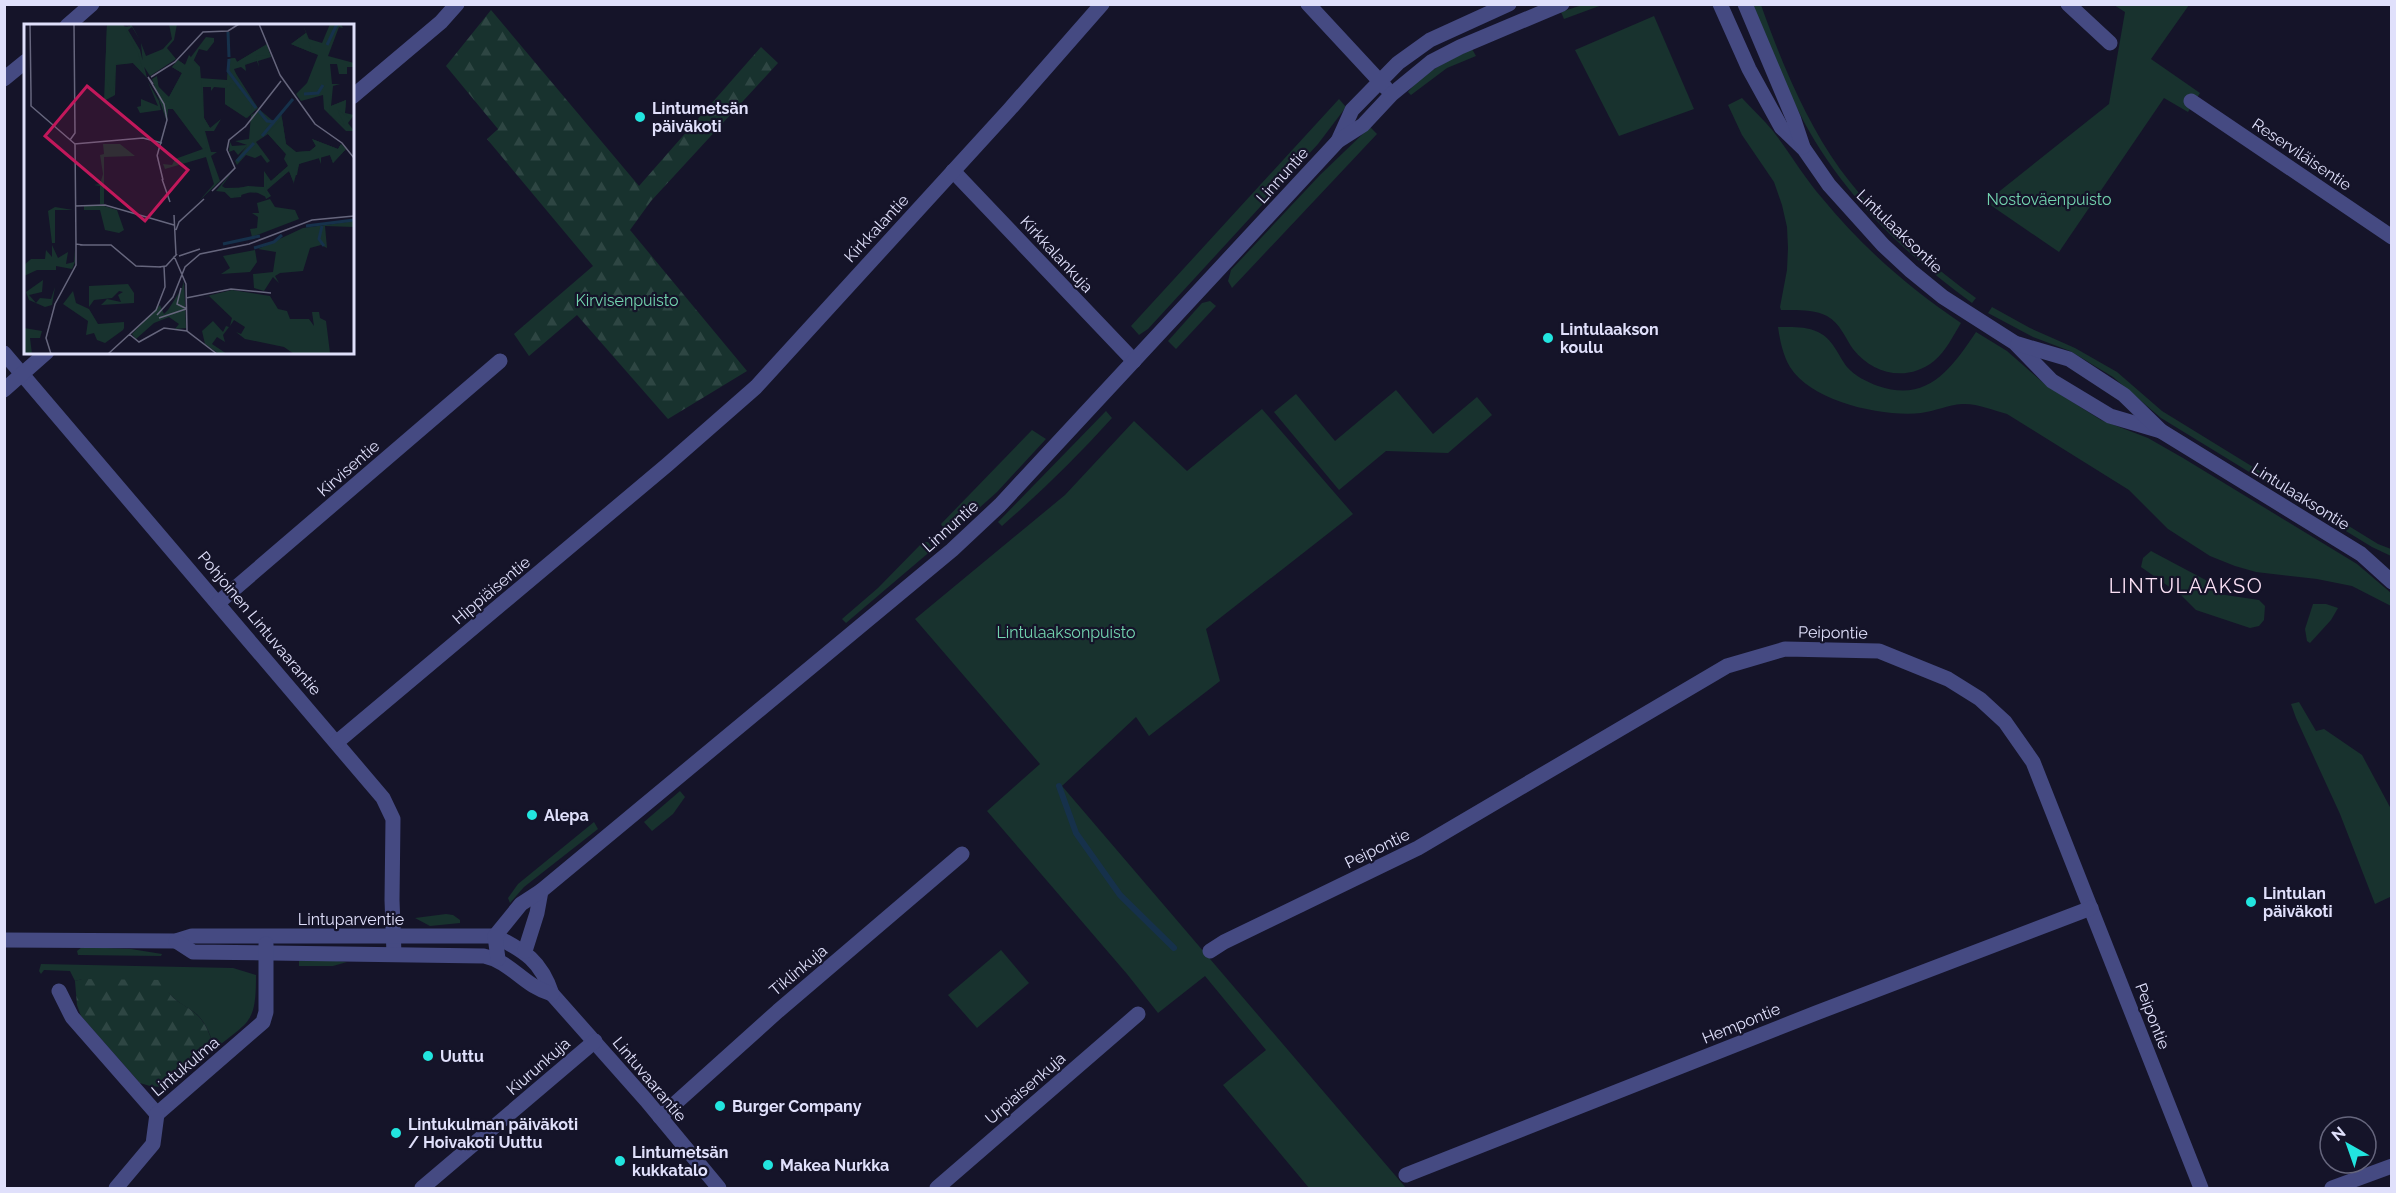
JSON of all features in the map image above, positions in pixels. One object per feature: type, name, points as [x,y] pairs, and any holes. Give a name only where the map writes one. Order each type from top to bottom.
[{"type":"street","points":[[69,24],[92,4]]},
{"type":"street","points":[[354,95],[441,22],[457,4]]},
{"type":"street","name":"Kirkkalantie","points":[[667,465],[756,387],[1102,4]]},
{"type":"street","points":[[1308,4],[1392,94]]},
{"type":"street","name":"Linnuntie","points":[[1338,141],[1352,110],[1398,63],[1430,39],[1509,4]]},
{"type":"street","name":"Linnuntie","points":[[495,936],[521,904],[541,891],[952,550],[1000,505],[1338,141],[1363,125],[1392,94],[1431,62],[1460,47],[1562,4]]},
{"type":"street","name":"Lintulaaksontie","points":[[1720,4],[1749,69],[1781,127],[1804,150],[1852,212],[1911,271],[1943,297],[2015,343],[2052,381],[2110,416],[2161,431]]},
{"type":"street","name":"Lintulaaksontie","points":[[1745,4],[1794,120],[1804,150]]},
{"type":"street","points":[[2067,4],[2110,43]]},
{"type":"street","points":[[4,79],[24,63]]},
{"type":"street","name":"Reserviläisentie","points":[[2191,101],[2391,237]]},
{"type":"street","name":"Kirkkalankuja","points":[[953,171],[1134,361]]},
{"type":"street","name":"Lintulaaksontie","points":[[2015,343],[2069,359],[2124,395],[2161,431],[2361,554],[2391,582]]},
{"type":"street","name":"Pohjoinen Lintuvaarantie","points":[[4,353],[219,602],[383,798],[393,819],[394,954]]},
{"type":"street","points":[[4,390],[44,354]]},
{"type":"street","name":"Kirvisentie","points":[[219,602],[500,361]]},
{"type":"street","name":"Hippiäisentie","points":[[337,742],[667,465]]},
{"type":"street","name":"Lintulaaksontie","points":[[2361,554],[2391,565]]},
{"type":"street","name":"Peipontie","points":[[1210,951],[1224,942],[1418,848],[1727,666],[1785,649],[1879,651],[1948,679],[1980,699],[2005,722],[2033,762],[2201,1188]]},
{"type":"street","name":"Tiklinkuja","points":[[660,1117],[778,1011],[962,854]]},
{"type":"street","points":[[495,936],[498,959],[525,951],[537,914],[541,891]]},
{"type":"street","name":"Hempontie","points":[[1406,1175],[1805,1017],[2091,908]]},
{"type":"street","name":"Lintuparventie","points":[[4,940],[176,941],[192,936],[495,936],[525,951]]},
{"type":"street","name":"Lintukulma","points":[[59,991],[72,1017],[157,1113],[263,1022],[266,1012],[266,937]]},
{"type":"street","name":"Lintuparventie","points":[[176,941],[193,952],[466,954],[498,959]]},
{"type":"street","name":"Lintuvaarantie","points":[[525,951],[546,976],[552,994],[595,1041],[719,1188]]},
{"type":"street","name":"Lintuvaarantie","points":[[498,959],[535,989],[552,994]]},
{"type":"street","name":"Urpiaisenkuja","points":[[937,1188],[1138,1014]]},
{"type":"street","name":"Kiurunkuja","points":[[422,1188],[595,1041]]},
{"type":"street","points":[[116,1188],[153,1144],[157,1113]]},
{"type":"street","points":[[2332,1188],[2357,1184],[2391,1166]]},
{"type":"green space","points":[[1582,5],[1602,5],[1564,19],[1561,12]]},
{"type":"green space","points":[[1751,5],[1761,5],[1795,90],[1816,131],[1840,169],[1903,239],[1976,298],[1972,303],[1900,244],[1857,199],[1838,175],[1804,122]]},
{"type":"green space","name":"Nostoväenpuisto","points":[[2114,5],[2189,5],[2151,59],[2200,93],[2188,112],[2164,98],[2059,252],[1986,202],[2109,104],[2125,12]]},
{"type":"green space","name":"Kirvisenpuisto","points":[[491,10],[639,186],[761,47],[778,63],[651,201],[630,230],[747,371],[668,419],[577,315],[529,356],[514,334],[593,266],[487,139],[498,129],[446,66]]},
{"type":"green space","points":[[1654,16],[1694,109],[1619,136],[1575,50]]},
{"type":"green space","points":[[1472,49],[1476,56],[1447,68],[1411,95],[1408,92],[1429,72]]},
{"type":"green space","points":[[1742,98],[1773,131],[1815,190],[1853,233],[1923,296],[1961,323],[1946,348],[1934,361],[1913,372],[1891,373],[1881,370],[1861,358],[1839,327],[1827,316],[1810,311],[1781,310],[1787,270],[1787,227],[1774,182],[1742,135],[1728,105]]},
{"type":"green space","points":[[1339,99],[1346,107],[1318,144],[1148,329],[1139,335],[1131,326]]},
{"type":"green space","points":[[1370,127],[1377,134],[1232,288],[1228,281],[1231,270],[1320,175]]},
{"type":"green space","points":[[1210,301],[1216,306],[1176,349],[1168,341],[1202,303]]},
{"type":"green space","points":[[1992,307],[2030,328],[2075,348],[2117,372],[2162,411],[2378,544],[2391,549],[2391,556],[2372,547],[2161,418],[2113,377],[2070,351],[2033,337],[1988,313]]},
{"type":"green space","points":[[1778,327],[1803,328],[1818,332],[1831,343],[1847,367],[1854,373],[1878,386],[1896,390],[1911,390],[1936,379],[1947,370],[1976,332],[2007,351],[2047,386],[2101,420],[2148,438],[2357,564],[2391,593],[2391,606],[2352,586],[2317,579],[2256,572],[2210,556],[2168,529],[2129,490],[2007,414],[1984,407],[1962,404],[1905,414],[1849,405],[1831,398],[1814,390],[1790,367],[1782,348]]},
{"type":"green space","points":[[1396,390],[1433,434],[1477,397],[1492,415],[1448,453],[1386,451],[1339,490],[1274,412],[1296,394],[1335,441]]},
{"type":"green space","name":"Lintulaaksonpuisto","points":[[1262,409],[1353,514],[1206,629],[1220,681],[1149,736],[1136,717],[1062,786],[1406,1188],[1309,1188],[1223,1085],[1266,1050],[1205,976],[1158,1013],[987,811],[1040,764],[915,619],[1065,495],[1134,421],[1187,471]]},
{"type":"green space","points":[[1106,411],[1112,418],[1059,474],[1002,526],[998,522]]},
{"type":"green space","points":[[1032,430],[1046,439],[997,492],[948,536],[941,524]]},
{"type":"green space","points":[[923,542],[928,542],[933,549],[846,623],[842,619],[878,588]]},
{"type":"green space","points":[[2151,551],[2213,584],[2219,594],[2259,600],[2265,606],[2264,620],[2259,626],[2250,628],[2196,610],[2181,595],[2141,567],[2143,558]]},
{"type":"green space","points":[[2313,604],[2326,604],[2338,608],[2331,620],[2310,643],[2307,641],[2305,629]]},
{"type":"green space","points":[[2299,702],[2316,731],[2324,729],[2362,755],[2391,809],[2390,897],[2375,904],[2340,814],[2296,718],[2291,704]]},
{"type":"green space","points":[[680,791],[685,797],[673,814],[652,831],[644,822]]},
{"type":"green space","points":[[594,822],[598,829],[524,887],[510,903],[508,898],[518,884]]},
{"type":"green space","points":[[453,915],[460,920],[460,923],[430,926],[415,918]]},
{"type":"green space","points":[[82,947],[131,949],[162,954],[161,956],[78,955],[77,951]]},
{"type":"green space","points":[[1001,950],[1029,983],[977,1028],[948,995]]},
{"type":"green space","points":[[299,957],[347,962],[333,966],[299,966]]},
{"type":"green space","points":[[41,964],[233,968],[256,975],[255,1003],[249,1020],[215,1049],[202,1020],[167,991],[83,979],[75,981],[70,971],[44,970],[41,974],[39,971]]},
{"type":"green space","points":[[82,979],[164,980],[175,1000],[195,1013],[202,1021],[215,1049],[174,1083],[162,1087],[140,1083],[81,1016],[77,1005],[75,981]]},
{"type":"waterway","points":[[1059,786],[1076,833],[1120,895],[1174,948]]},
{"type":"place","name":"Lintumetsän päiväkoti","points":[[640,117]]},
{"type":"place","name":"Lintulaakson koulu","points":[[1548,338]]},
{"type":"place","name":"Alepa","points":[[532,815]]},
{"type":"place","name":"Lintulan päiväkoti","points":[[2251,902]]},
{"type":"place","name":"Uuttu","points":[[428,1056]]},
{"type":"place","name":"Burger Company","points":[[720,1106]]},
{"type":"place","name":"Lintukulman päiväkoti / Hoivakoti Uuttu","points":[[396,1133]]},
{"type":"place","name":"Lintumetsän kukkatalo","points":[[620,1161]]},
{"type":"place","name":"Makea Nurkka","points":[[768,1165]]},
{"type":"district","name":"LINTULAAKSO","points":[[2186,586]]}]
